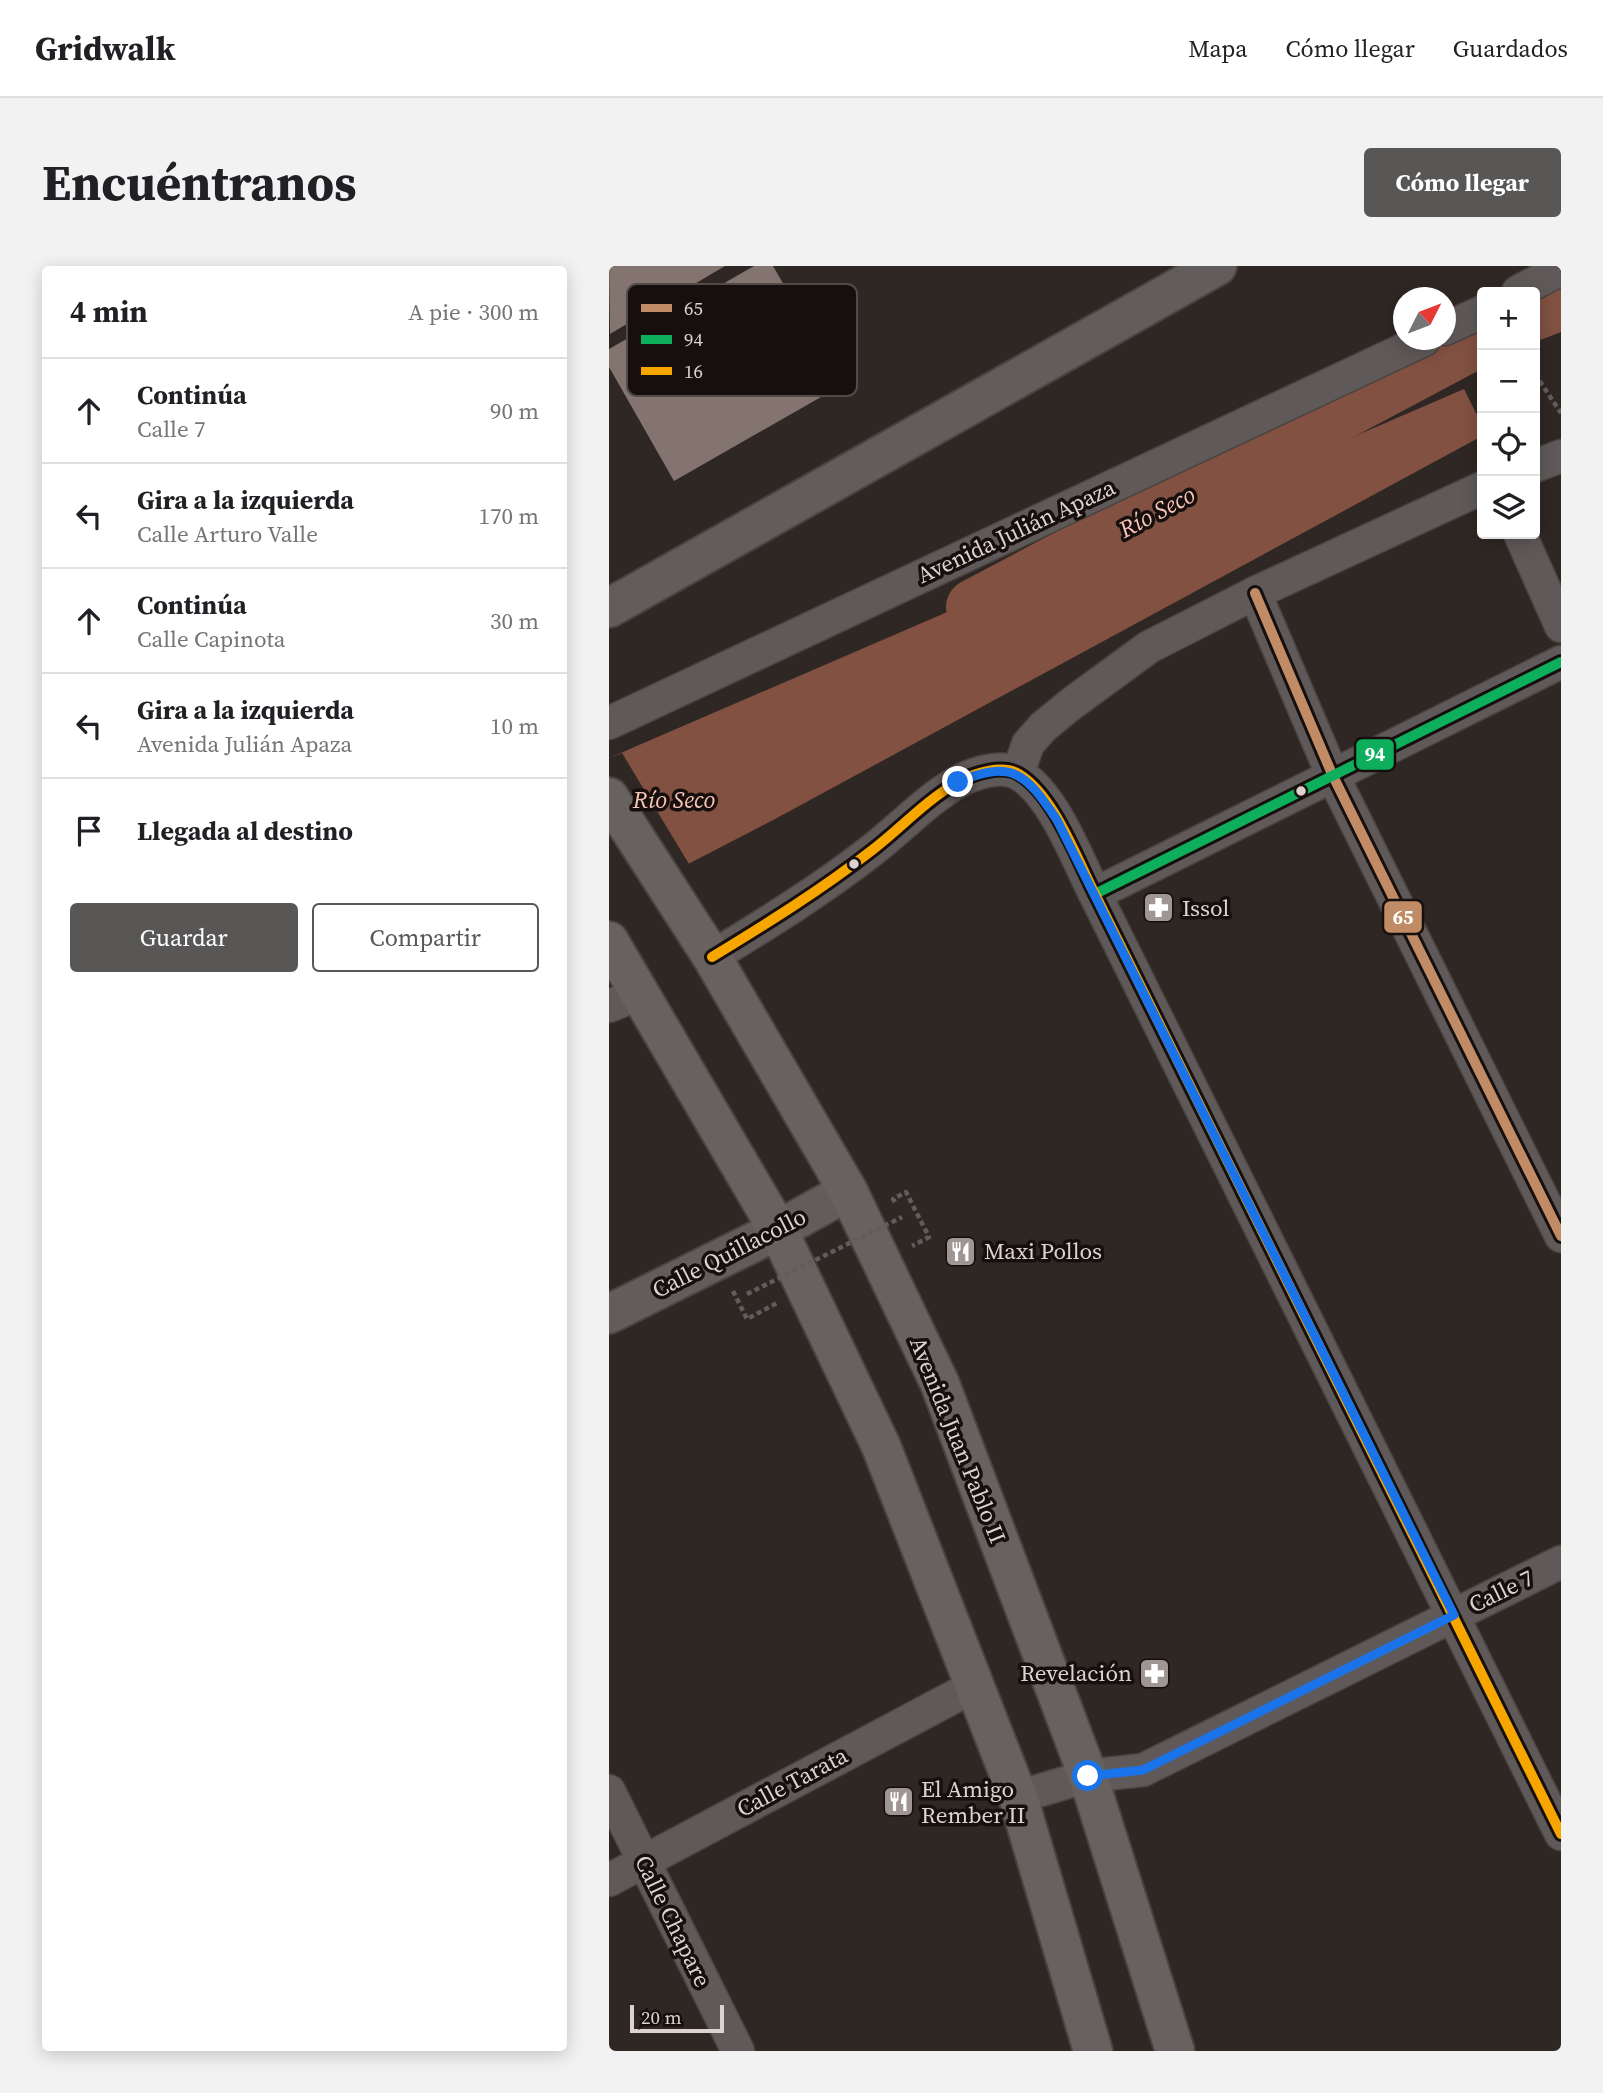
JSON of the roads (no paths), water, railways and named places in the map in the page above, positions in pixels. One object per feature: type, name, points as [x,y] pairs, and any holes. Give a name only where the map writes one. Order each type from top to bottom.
[{"type":"highway","name":"Avenida Juan Pablo II","points":[[609,797],[712,957],[848,1191],[940,1384],[1088,1776],[1175,2051]]},
{"type":"highway","points":[[609,941],[625,1000],[778,1230],[881,1446],[1019,1797],[1093,2051]]},
{"type":"street","points":[[609,608],[1217,266]]},
{"type":"street","points":[[1525,287],[1550,270]]},
{"type":"street","points":[[1456,324],[1477,314]]},
{"type":"street","name":"Avenida Julián Apaza","points":[[609,723],[1403,350]]},
{"type":"street","points":[[1540,464],[1561,456]]},
{"type":"street","points":[[1018,773],[1028,744],[1071,704],[1149,647],[1255,593],[1477,490]]},
{"type":"street","points":[[1522,539],[1561,626]]},
{"type":"street","points":[[1255,593],[1332,774],[1561,1236]]},
{"type":"street","points":[[1095,894],[1561,662]]},
{"type":"street","points":[[712,957],[765,925],[871,852],[958,782],[981,772],[999,769],[1018,773],[1036,789],[1057,820],[1095,894],[1561,1834]]},
{"type":"street","name":"Calle Quillacollo","points":[[609,1314],[778,1230],[848,1191]]},
{"type":"street","name":"Calle 7","points":[[1019,1797],[1088,1776],[1143,1770],[1561,1562]]},
{"type":"street","name":"Calle Tarata","points":[[609,1880],[976,1685]]},
{"type":"street","name":"Calle Chapare","points":[[609,1791],[738,2051]]},
{"type":"water","name":"Río Seco","points":[[1464,389],[1477,415],[1477,439],[775,819],[609,905],[609,758]]},
{"type":"waterway","name":"Río Seco","points":[[1540,310],[1561,302]]},
{"type":"waterway","name":"Río Seco","points":[[974,607],[1477,340]]},
{"type":"place","name":"Issol","points":[[1159,908]]},
{"type":"place","name":"Maxi Pollos","points":[[961,1251]]},
{"type":"place","name":"Revelación","points":[[1155,1673]]},
{"type":"place","name":"El Amigo Rember II","points":[[898,1802]]}]
